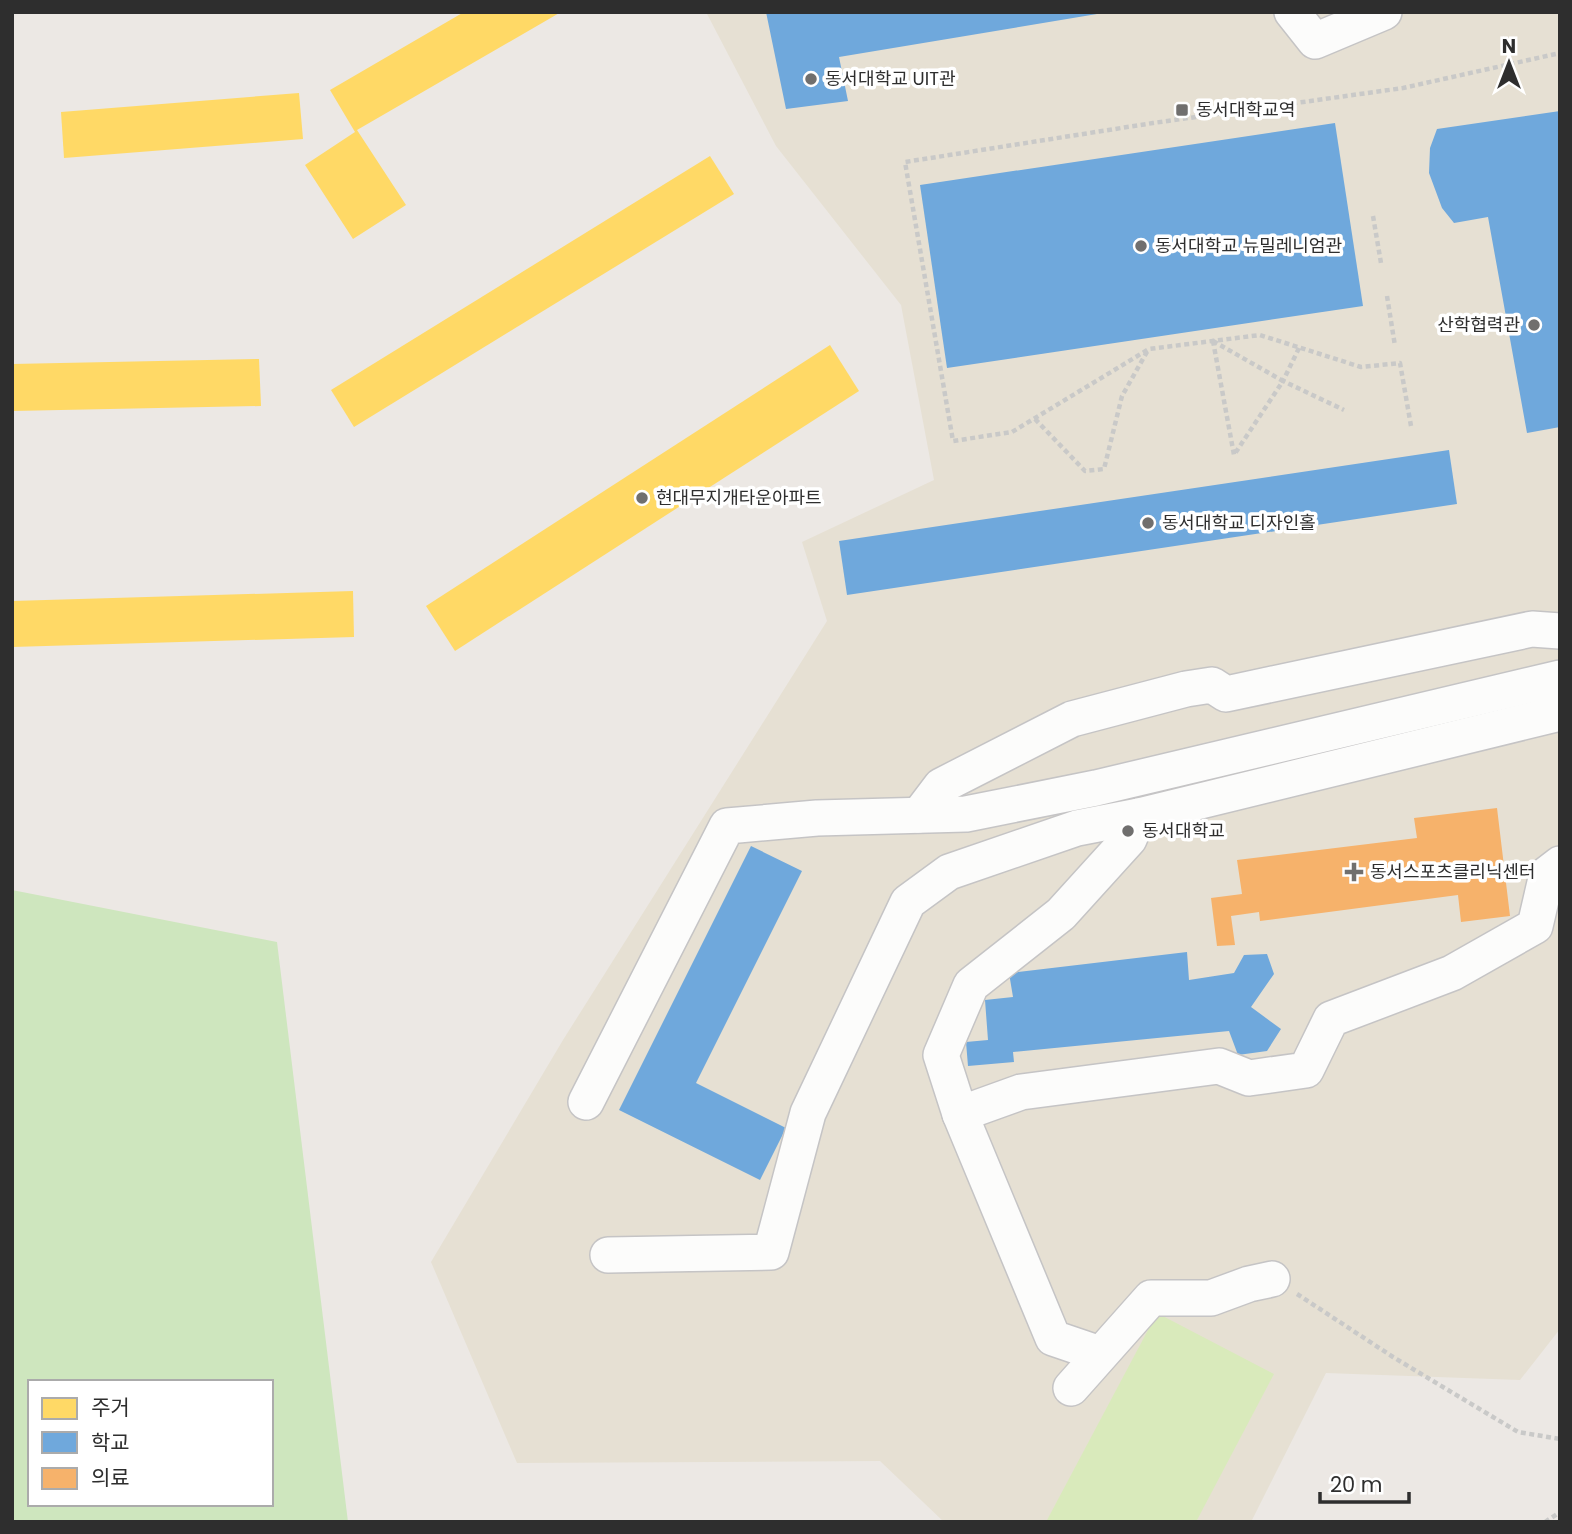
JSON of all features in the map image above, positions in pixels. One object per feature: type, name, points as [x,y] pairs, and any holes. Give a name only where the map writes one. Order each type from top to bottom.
[{"type":"street","points":[[1292,12],[1315,41],[1384,12]]},
{"type":"street","points":[[919,815],[941,786],[1072,719],[1186,689],[1212,685],[1226,694],[1532,629],[1560,631]]},
{"type":"street","points":[[586,1102],[727,826],[817,818],[965,814],[1069,793],[1560,678]]},
{"type":"street","points":[[608,1255],[771,1252],[808,1113],[908,902],[949,872],[1077,828],[1139,816],[1560,713]]},
{"type":"street","points":[[1069,793],[1077,828]]},
{"type":"street","points":[[1100,1354],[1053,1338],[960,1114],[941,1055],[971,985],[1061,914],[1129,839],[1139,816]]},
{"type":"street","points":[[960,1114],[1021,1092],[1219,1066],[1249,1078],[1306,1070],[1331,1019],[1452,973],[1535,926],[1547,874],[1560,864]]},
{"type":"street","points":[[1070,1388],[1151,1298],[1211,1298],[1272,1279]]},
{"type":"path","points":[[1411,426],[1400,363],[1361,367],[1260,335],[1149,349],[1012,432],[953,441],[905,162],[1153,123],[1403,88],[1560,53]]},
{"type":"path","points":[[1373,216],[1381,263]]},
{"type":"path","points":[[1387,296],[1395,346]]},
{"type":"path","points":[[1213,341],[1234,455],[1283,381],[1299,348]]},
{"type":"path","points":[[1213,341],[1283,381],[1344,410]]},
{"type":"path","points":[[1035,418],[1085,471],[1104,469],[1122,397],[1149,349]]},
{"type":"path","points":[[1272,1279],[1393,1357],[1518,1432],[1560,1439]]},
{"type":"path","points":[[1545,1522],[1560,1512]]},
{"type":"shaded area","name":"동서대학교","points":[[706,12],[1560,12],[1560,1329],[1520,1380],[1326,1373],[1251,1522],[944,1522],[880,1461],[517,1463],[431,1262],[563,1040],[827,621],[802,542],[934,480],[901,305],[776,146]]},
{"type":"green space","points":[[12,890],[277,942],[348,1522],[12,1522]]},
{"type":"green space","points":[[1157,1313],[1274,1374],[1196,1522],[1046,1522]]},
{"type":"building: 주거","points":[[464,12],[561,12],[357,130],[406,205],[353,239],[305,165],[355,132],[330,90]]},
{"type":"building: 주거","points":[[299,93],[303,139],[64,158],[61,112]]},
{"type":"building: 주거","points":[[710,156],[734,194],[354,427],[331,390]]},
{"type":"building: 주거","name":"현대무지개타운아파트","points":[[830,345],[859,391],[455,651],[426,606]]},
{"type":"building: 주거","points":[[259,359],[261,406],[12,411],[12,364]]},
{"type":"building: 주거","points":[[353,591],[354,637],[12,647],[12,601]]},
{"type":"building: 학교","name":"동서대학교 UIT관","points":[[766,12],[1097,14],[839,57],[848,101],[786,109]]},
{"type":"building: 학교","name":"산학협력관","points":[[1560,111],[1560,427],[1527,433],[1488,217],[1454,223],[1442,208],[1429,173],[1430,148],[1437,129]]},
{"type":"building: 학교","name":"동서대학교 뉴밀레니엄관","points":[[1335,123],[1363,306],[947,368],[920,185]]},
{"type":"building: 학교","name":"동서대학교 디자인홀","points":[[1449,450],[1457,504],[847,595],[839,541]]},
{"type":"building: 학교","points":[[751,846],[802,871],[696,1083],[786,1128],[760,1180],[619,1110]]},
{"type":"building: 학교","points":[[1187,952],[1189,980],[1234,973],[1244,955],[1267,954],[1274,974],[1251,1007],[1281,1029],[1267,1051],[1238,1055],[1229,1031],[1013,1052],[1014,1062],[968,1066],[966,1042],[988,1040],[985,1000],[1013,997],[1009,973]]},
{"type":"building: 의료","points":[[1497,808],[1510,916],[1461,922],[1458,895],[1260,921],[1259,912],[1231,916],[1235,945],[1217,946],[1211,898],[1242,894],[1237,860],[1417,838],[1414,818]]},
{"type":"place","name":"동서대학교 UIT관","points":[[811,79]]},
{"type":"place","name":"동서대학교역","points":[[1182,110]]},
{"type":"place","name":"동서대학교 뉴밀레니엄관","points":[[1141,246]]},
{"type":"place","name":"산학협력관","points":[[1534,325]]},
{"type":"place","name":"현대무지개타운아파트","points":[[642,498]]},
{"type":"place","name":"동서대학교 디자인홀","points":[[1148,523]]},
{"type":"place","name":"동서대학교","points":[[1128,831]]},
{"type":"place","name":"동서스포츠클리닉센터","points":[[1354,872]]}]
